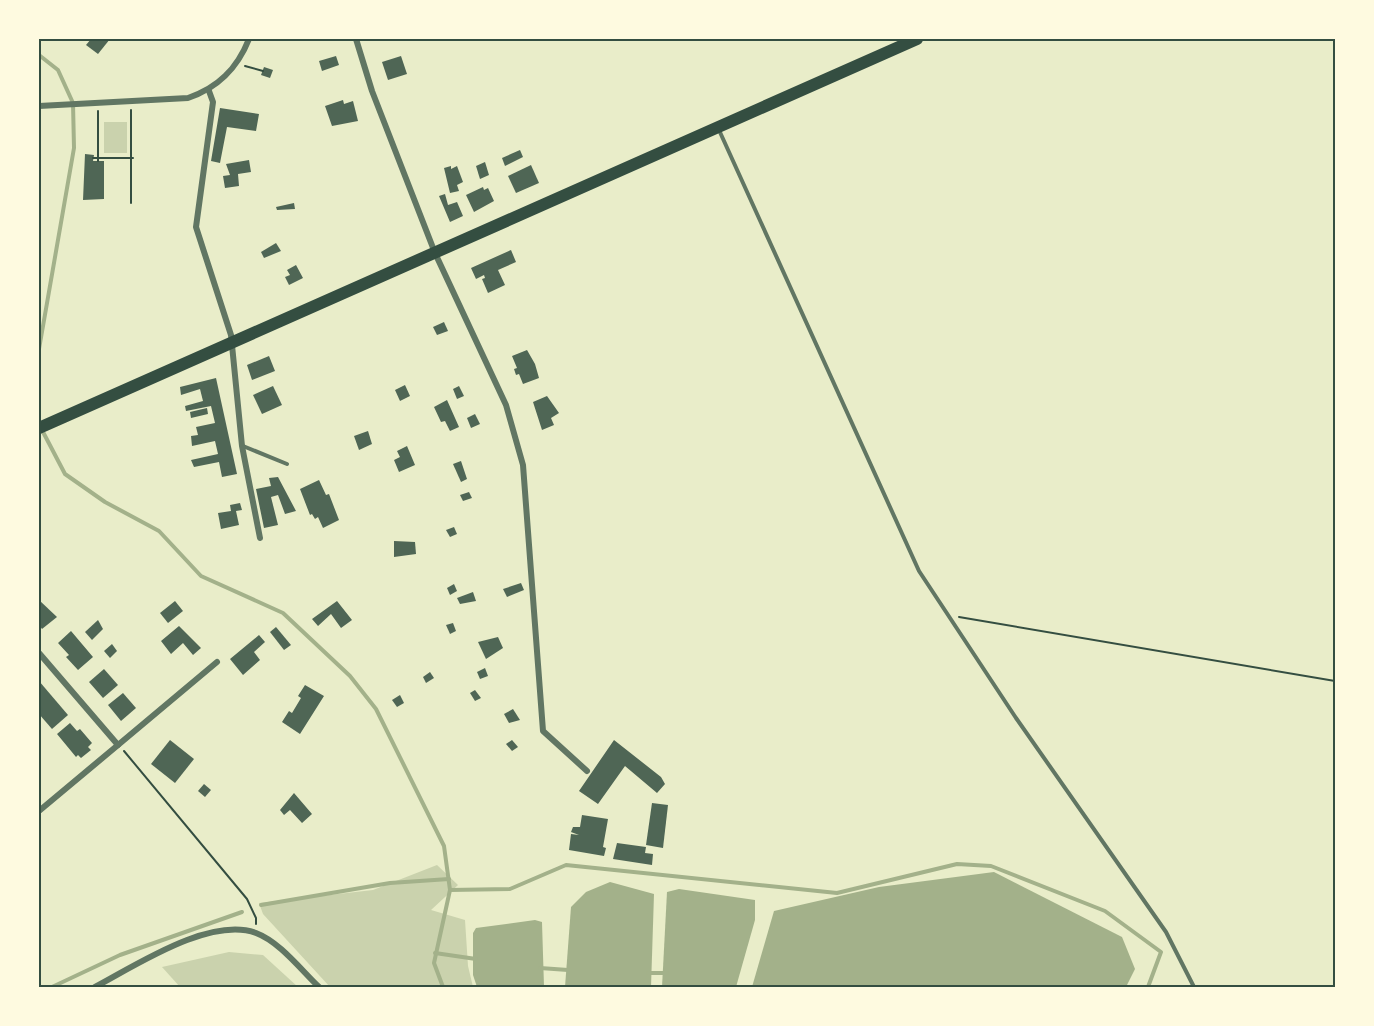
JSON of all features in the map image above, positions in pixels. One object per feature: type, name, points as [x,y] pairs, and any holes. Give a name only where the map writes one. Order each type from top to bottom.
[{"type":"main road","points":[[39,428],[917,39]]},
{"type":"street","points":[[39,106],[188,98],[209,91],[227,76],[249,39]]},
{"type":"street","points":[[356,39],[372,91],[435,253],[506,405],[523,465],[543,731],[586,771]]},
{"type":"street","points":[[209,91],[213,102],[196,227],[227,320],[242,446],[260,538]]},
{"type":"street","points":[[39,653],[118,745]]},
{"type":"street","points":[[39,812],[217,662]]},
{"type":"street","points":[[95,987],[196,935],[225,930],[256,933],[273,944],[319,987]]},
{"type":"lane","points":[[718,128],[920,571],[1016,718],[1166,932],[1194,987]]},
{"type":"lane","points":[[242,446],[287,464]]},
{"type":"path","points":[[235,62],[263,71]]},
{"type":"path","points":[[131,101],[131,203]]},
{"type":"path","points":[[98,102],[98,159]]},
{"type":"path","points":[[93,158],[132,158]]},
{"type":"path","points":[[948,615],[1335,681]]},
{"type":"path","points":[[118,745],[247,899],[256,918],[256,933]]},
{"type":"shaded area","points":[[104,122],[127,122],[127,153],[104,153]]},
{"type":"shaded area","points":[[437,865],[458,885],[431,910],[465,920],[468,966],[473,987],[330,987],[263,914],[259,903],[373,890]]},
{"type":"shaded area","points":[[994,872],[1122,937],[1135,969],[1126,987],[752,987],[774,911],[879,887]]},
{"type":"shaded area","points":[[610,882],[654,894],[651,987],[565,987],[571,907],[586,892]]},
{"type":"shaded area","points":[[679,889],[755,900],[755,920],[736,987],[662,987],[667,892]]},
{"type":"shaded area","points":[[535,920],[542,922],[544,987],[477,987],[473,975],[473,933],[476,928]]},
{"type":"shaded area","points":[[229,952],[263,955],[298,987],[180,987],[162,967]]},
{"type":"building","points":[[91,39],[110,39],[98,54],[86,45]]},
{"type":"building","points":[[336,56],[339,65],[322,71],[319,61]]},
{"type":"building","points":[[401,56],[407,74],[388,80],[382,62]]},
{"type":"building","points":[[264,67],[273,70],[270,78],[261,75]]},
{"type":"building","points":[[343,100],[344,104],[353,101],[358,121],[332,126],[325,106]]},
{"type":"building","points":[[220,108],[259,114],[256,131],[227,127],[220,163],[211,161]]},
{"type":"building","points":[[520,150],[523,157],[505,166],[502,158]]},
{"type":"building","points":[[85,154],[94,155],[93,161],[104,161],[104,199],[83,200]]},
{"type":"building","points":[[249,160],[251,172],[238,174],[239,186],[225,188],[223,176],[230,175],[226,164]]},
{"type":"building","points":[[485,162],[489,175],[480,179],[476,166]]},
{"type":"building","points":[[531,165],[539,183],[516,193],[508,176]]},
{"type":"building","points":[[451,166],[451,169],[457,166],[463,182],[457,185],[459,191],[450,193],[444,168]]},
{"type":"building","points":[[483,187],[484,190],[488,188],[494,201],[474,212],[466,195]]},
{"type":"building","points":[[445,194],[448,205],[457,202],[463,216],[450,222],[439,196]]},
{"type":"building","points":[[294,203],[295,209],[277,210],[276,207]]},
{"type":"building","points":[[276,243],[281,251],[264,258],[261,252]]},
{"type":"building","points":[[511,250],[516,262],[498,270],[505,285],[488,293],[482,279],[485,278],[484,275],[476,279],[471,268]]},
{"type":"building","points":[[296,265],[303,278],[289,285],[285,277],[290,275],[287,270]]},
{"type":"building","points":[[444,322],[448,331],[437,335],[433,327]]},
{"type":"building","points":[[527,350],[535,364],[539,378],[523,384],[519,374],[516,375],[514,369],[517,368],[512,356]]},
{"type":"building","points":[[269,356],[275,371],[252,380],[247,365]]},
{"type":"building","points":[[216,378],[237,474],[222,477],[219,462],[194,467],[191,460],[218,454],[215,441],[192,446],[191,436],[198,435],[196,427],[215,423],[211,406],[186,411],[185,406],[203,401],[200,389],[181,395],[180,387]]},
{"type":"building","points":[[405,385],[410,396],[400,401],[395,390]]},
{"type":"building","points":[[273,386],[282,405],[262,414],[253,395]]},
{"type":"building","points":[[459,386],[464,396],[457,399],[453,389]]},
{"type":"building","points":[[547,396],[559,413],[551,418],[554,425],[542,430],[533,402]]},
{"type":"building","points":[[447,400],[459,427],[450,431],[445,421],[441,422],[434,407]]},
{"type":"building","points":[[207,408],[208,414],[191,418],[190,412]]},
{"type":"building","points":[[475,414],[480,424],[471,428],[467,418]]},
{"type":"building","points":[[368,431],[372,444],[359,450],[354,436]]},
{"type":"building","points":[[407,446],[415,465],[399,472],[394,460],[400,457],[397,451]]},
{"type":"building","points":[[461,461],[467,479],[461,482],[453,464]]},
{"type":"building","points":[[278,477],[296,511],[285,514],[278,495],[271,497],[278,525],[264,528],[256,489],[271,486],[269,478]]},
{"type":"building","points":[[319,480],[326,495],[329,494],[339,520],[323,528],[318,517],[315,519],[312,514],[310,515],[300,489]]},
{"type":"building","points":[[469,492],[472,498],[463,501],[460,495]]},
{"type":"building","points":[[240,503],[242,510],[236,511],[239,525],[221,529],[218,513],[231,511],[230,505]]},
{"type":"building","points":[[454,527],[457,534],[450,537],[446,530]]},
{"type":"building","points":[[394,541],[415,542],[416,554],[394,557]]},
{"type":"building","points":[[521,583],[524,590],[507,597],[503,589]]},
{"type":"building","points":[[454,584],[457,591],[450,595],[447,588]]},
{"type":"building","points":[[473,592],[476,601],[460,604],[457,598]]},
{"type":"building","points":[[39,600],[57,617],[42,629],[39,625]]},
{"type":"building","points":[[175,601],[183,611],[168,623],[160,613]]},
{"type":"building","points":[[337,601],[352,620],[341,628],[331,614],[318,626],[312,619]]},
{"type":"building","points":[[98,620],[103,629],[92,640],[85,632]]},
{"type":"building","points":[[453,623],[456,631],[450,634],[446,625]]},
{"type":"building","points":[[179,626],[201,648],[193,655],[183,643],[171,654],[161,641]]},
{"type":"building","points":[[276,627],[291,645],[284,650],[270,632]]},
{"type":"building","points":[[71,631],[93,657],[78,670],[66,657],[69,655],[58,643]]},
{"type":"building","points":[[259,635],[265,642],[254,652],[260,660],[243,675],[230,659]]},
{"type":"building","points":[[498,637],[503,648],[486,659],[478,642]]},
{"type":"building","points":[[112,644],[117,651],[110,658],[104,651]]},
{"type":"building","points":[[485,668],[488,676],[480,679],[477,672]]},
{"type":"building","points":[[104,669],[118,685],[103,698],[89,682]]},
{"type":"building","points":[[430,672],[434,678],[426,683],[423,677]]},
{"type":"building","points":[[39,681],[68,715],[52,729],[39,714]]},
{"type":"building","points":[[305,685],[324,696],[300,734],[282,722],[289,711],[292,713],[301,698],[298,696]]},
{"type":"building","points":[[475,690],[481,698],[475,701],[470,693]]},
{"type":"building","points":[[123,693],[136,708],[121,721],[108,705]]},
{"type":"building","points":[[400,695],[404,703],[397,707],[392,700]]},
{"type":"building","points":[[513,709],[520,720],[509,723],[504,714]]},
{"type":"building","points":[[70,723],[77,731],[80,729],[92,743],[88,747],[91,750],[81,758],[78,755],[76,757],[57,734]]},
{"type":"building","points":[[170,740],[194,759],[175,783],[151,764]]},
{"type":"building","points":[[512,740],[518,747],[512,751],[506,744]]},
{"type":"building","points":[[614,740],[661,777],[665,784],[657,793],[625,766],[598,804],[579,791]]},
{"type":"building","points":[[204,784],[211,790],[205,797],[198,791]]},
{"type":"building","points":[[294,793],[312,814],[302,823],[290,810],[284,815],[280,810]]},
{"type":"building","points":[[652,803],[668,805],[663,848],[646,845]]},
{"type":"building","points":[[582,815],[608,819],[603,847],[606,848],[604,856],[569,850],[571,834],[579,835],[571,832],[573,827],[580,827]]},
{"type":"building","points":[[617,843],[646,847],[645,853],[653,854],[652,865],[613,859]]},
{"type":"waterway","points":[[39,55],[58,70],[73,103],[74,148],[39,349]]},
{"type":"waterway","points":[[42,430],[65,474],[105,502],[159,531],[201,576],[283,613],[350,676],[376,709],[444,846],[450,890],[434,963],[443,987]]},
{"type":"waterway","points":[[450,890],[510,889],[566,865],[837,893],[957,864],[991,866],[1105,911],[1161,952],[1148,987]]},
{"type":"waterway","points":[[261,905],[390,883],[449,879]]},
{"type":"waterway","points":[[52,987],[120,955],[242,912]]},
{"type":"waterway","points":[[435,953],[476,959]]},
{"type":"waterway","points":[[540,968],[568,970]]},
{"type":"waterway","points":[[648,973],[667,973]]}]
